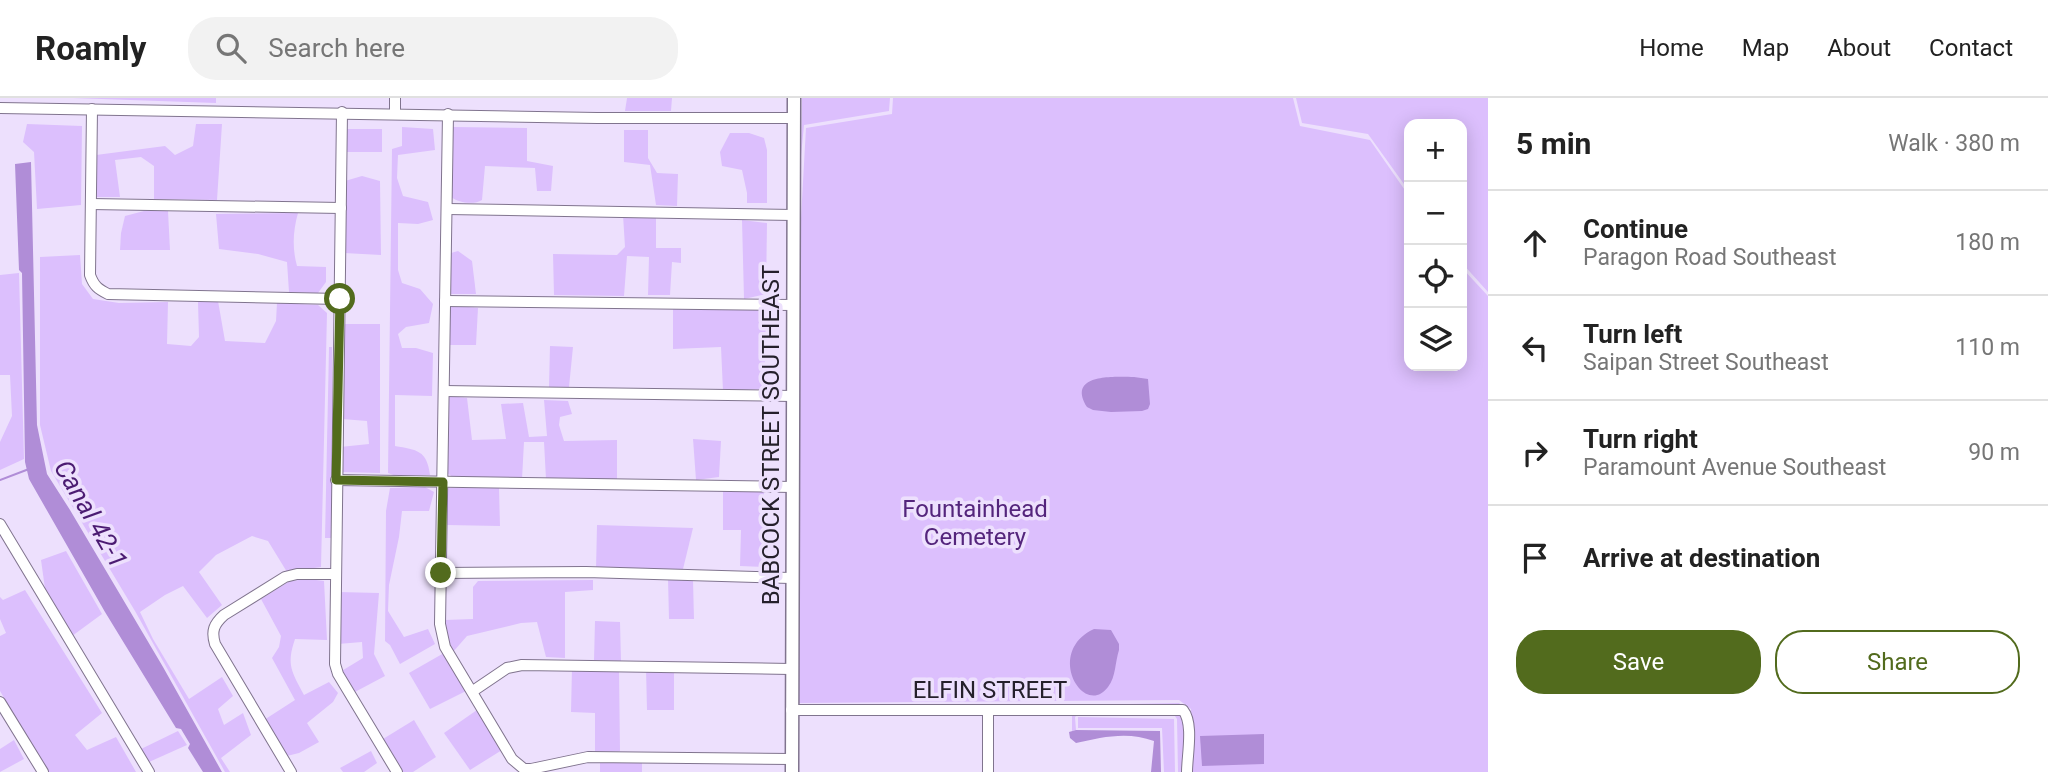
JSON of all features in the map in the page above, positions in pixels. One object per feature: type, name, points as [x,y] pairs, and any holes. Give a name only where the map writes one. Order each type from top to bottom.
[{"type":"main road","name":"BABCOCK STREET SOUTHEAST","points":[[792,765],[794,98]]},
{"type":"street","points":[[395,98],[395,113]]},
{"type":"street","points":[[0,108],[39,103],[92,109],[794,118]]},
{"type":"street","points":[[92,109],[90,275],[93,285],[98,289],[108,294],[340,299]]},
{"type":"street","points":[[342,113],[334,654],[338,674],[397,772]]},
{"type":"street","points":[[448,114],[442,638],[512,759],[524,769],[589,757],[792,765]]},
{"type":"street","points":[[91,204],[341,208]]},
{"type":"street","points":[[447,209],[793,215]]},
{"type":"street","points":[[445,300],[793,306]]},
{"type":"street","points":[[444,391],[792,396]]},
{"type":"street","points":[[336,480],[793,487]]},
{"type":"street","points":[[1,528],[149,772]]},
{"type":"street","points":[[441,573],[586,572],[791,578]]},
{"type":"street","points":[[291,772],[215,644],[213,629],[224,615],[285,577],[297,574],[335,574]]},
{"type":"street","points":[[473,691],[507,668],[522,665],[791,669]]},
{"type":"street","points":[[0,702],[43,772]]},
{"type":"street","name":"ELFIN STREET","points":[[791,710],[1183,710],[1187,714],[1187,772]]},
{"type":"street","points":[[988,711],[988,772]]},
{"type":"green space","points":[[73,98],[216,98],[216,103]]},
{"type":"green space","points":[[627,98],[672,98],[671,111],[625,111]]},
{"type":"green space","points":[[802,98],[890,98],[889,111],[804,125],[801,156]]},
{"type":"green space","name":"Fountainhead Cemetery","points":[[893,98],[1293,98],[1300,126],[1370,140],[1404,189],[1404,371],[1467,371],[1467,273],[1488,296],[1488,772],[1191,772],[1191,709],[1179,700],[797,703],[796,308],[806,128],[892,114]]},
{"type":"green space","points":[[1296,98],[1488,98],[1488,292],[1467,269],[1467,119],[1404,119],[1404,184],[1368,134],[1302,123]]},
{"type":"green space","points":[[27,124],[82,126],[81,205],[37,209],[34,152],[23,142]]},
{"type":"green space","points":[[196,124],[222,124],[217,200],[154,199],[154,166],[141,157],[115,160],[120,197],[96,197],[96,155],[165,146],[175,155],[193,146]]},
{"type":"green space","points":[[402,127],[433,129],[435,150],[398,155],[397,178],[403,196],[428,202],[433,220],[418,224],[398,223],[398,270],[402,283],[420,289],[433,304],[429,323],[406,327],[398,334],[402,348],[416,348],[433,353],[432,396],[395,395],[395,446],[420,453],[426,460],[430,475],[396,476],[388,473],[392,149],[402,146]]},
{"type":"green space","points":[[453,127],[527,128],[527,161],[553,166],[551,191],[537,191],[535,168],[485,166],[482,200],[466,203],[451,197]]},
{"type":"green space","points":[[345,129],[382,129],[382,152],[345,152]]},
{"type":"green space","points":[[624,130],[648,130],[648,158],[657,173],[678,174],[677,206],[656,205],[650,165],[624,162]]},
{"type":"green space","points":[[730,133],[749,133],[764,138],[767,150],[767,203],[747,203],[742,170],[722,166],[720,152]]},
{"type":"green space","points":[[362,176],[380,181],[381,255],[344,253],[345,181]]},
{"type":"green space","points":[[144,211],[168,211],[170,250],[120,250],[125,216]]},
{"type":"green space","points":[[298,213],[294,240],[297,266],[326,267],[326,282],[318,293],[289,292],[287,262],[258,254],[219,249],[216,214]]},
{"type":"green space","points":[[656,214],[656,248],[681,248],[681,263],[672,262],[670,295],[648,295],[649,257],[627,256],[624,296],[554,295],[553,254],[617,255],[625,247],[623,215]]},
{"type":"green space","points":[[742,220],[767,223],[766,294],[744,299]]},
{"type":"green space","points":[[458,251],[472,261],[476,294],[450,294],[451,253]]},
{"type":"green space","points":[[80,255],[82,284],[93,299],[119,303],[168,302],[167,344],[191,346],[199,337],[198,302],[218,301],[225,341],[265,343],[276,321],[277,303],[318,305],[327,313],[321,567],[287,572],[268,541],[252,536],[216,555],[199,572],[222,605],[207,618],[183,586],[140,612],[189,699],[222,677],[233,696],[218,709],[224,725],[243,713],[251,735],[221,758],[230,772],[225,772],[135,611],[51,471],[40,425],[40,257]]},
{"type":"green space","points":[[19,273],[24,459],[0,470],[0,442],[12,416],[10,375],[0,375],[0,275]]},
{"type":"green space","points":[[449,305],[478,308],[476,345],[448,345]]},
{"type":"green space","points":[[673,309],[761,310],[766,325],[764,389],[723,391],[721,347],[673,349]]},
{"type":"green space","points":[[344,324],[380,324],[380,473],[341,472],[340,447],[369,444],[367,421],[342,419]]},
{"type":"green space","points":[[550,346],[573,347],[569,387],[549,387]]},
{"type":"green space","points":[[329,347],[332,347],[332,538],[325,538]]},
{"type":"green space","points":[[448,396],[467,398],[472,440],[506,439],[501,404],[523,403],[529,437],[547,436],[544,400],[568,401],[572,414],[560,417],[559,425],[564,441],[617,440],[617,480],[546,479],[544,442],[524,442],[522,479],[453,477],[447,473]]},
{"type":"green space","points":[[693,439],[721,441],[719,477],[696,480]]},
{"type":"green space","points":[[425,487],[434,492],[429,511],[402,511],[389,585],[388,611],[404,637],[428,629],[435,644],[400,664],[385,641],[386,511],[390,488]]},
{"type":"green space","points":[[499,487],[500,526],[447,525],[447,488]]},
{"type":"green space","points":[[723,489],[764,492],[764,567],[740,566],[741,530],[723,530]]},
{"type":"green space","points":[[597,525],[693,528],[683,569],[596,569]]},
{"type":"green space","points":[[66,551],[102,614],[72,636],[46,596],[41,560]]},
{"type":"green space","points":[[668,579],[693,580],[694,619],[669,619]]},
{"type":"green space","points":[[593,580],[593,590],[565,592],[565,658],[546,657],[537,622],[521,623],[467,636],[453,652],[446,634],[445,620],[473,619],[473,587],[478,581]]},
{"type":"green space","points":[[290,581],[324,581],[327,640],[295,639],[291,655],[292,668],[304,695],[329,682],[338,693],[333,702],[307,723],[319,742],[287,756],[264,720],[295,700],[272,658],[279,647],[281,636],[261,599]]},
{"type":"green space","points":[[25,590],[102,713],[75,735],[87,750],[116,737],[136,772],[48,772],[0,691],[0,636],[6,633],[0,619],[0,597],[3,600]]},
{"type":"green space","points":[[338,592],[379,593],[374,654],[385,676],[353,693],[340,672],[363,658],[362,642],[338,644]]},
{"type":"green space","points":[[595,621],[620,622],[621,661],[594,660]]},
{"type":"green space","points":[[444,653],[466,691],[430,709],[409,673]]},
{"type":"green space","points":[[572,668],[619,669],[620,751],[595,752],[595,713],[571,712]]},
{"type":"green space","points":[[646,669],[674,670],[674,710],[647,710]]},
{"type":"green space","points":[[1179,703],[1188,711],[1188,772],[1178,772],[1175,716],[1078,714],[1075,717],[1076,730],[1072,731],[1072,713],[1130,704]]},
{"type":"green space","points":[[477,710],[502,750],[470,770],[444,733]]},
{"type":"green space","points":[[1078,717],[1174,719],[1175,772],[1164,772],[1162,728],[1078,728]]},
{"type":"green space","points":[[414,720],[436,757],[413,772],[403,772],[383,739]]},
{"type":"green space","points":[[178,731],[187,745],[149,762],[141,749]]},
{"type":"green space","points":[[14,740],[24,759],[0,772],[0,749]]},
{"type":"green space","points":[[371,751],[377,763],[364,772],[343,772],[340,768]]},
{"type":"green space","points":[[600,761],[642,761],[642,772],[600,772]]},
{"type":"shaded area","points":[[31,162],[37,425],[47,474],[163,667],[222,772],[203,772],[188,748],[190,744],[181,729],[176,728],[105,612],[29,479],[25,462],[22,273],[19,270],[15,164]]},
{"type":"shaded area","points":[[1096,379],[1148,379],[1148,409],[1111,412],[1087,407],[1082,396],[1083,388],[1088,383]]},
{"type":"shaded area","points":[[1094,629],[1111,630],[1119,644],[1119,650],[1111,683],[1098,695],[1089,695],[1080,689],[1073,679],[1070,666],[1072,652],[1079,639]]},
{"type":"shaded area","points":[[1160,731],[1161,772],[1151,772],[1154,741],[1125,736],[1076,743],[1070,738],[1069,732]]},
{"type":"shaded area","points":[[1264,734],[1264,764],[1202,766],[1200,736]]},
{"type":"waterway","points":[[0,480],[29,469]]},
{"type":"route","points":[[340,299],[336,480],[443,482],[441,573]]},
{"type":"water label","name":"Canal 42-1","points":[[91,514]]}]
